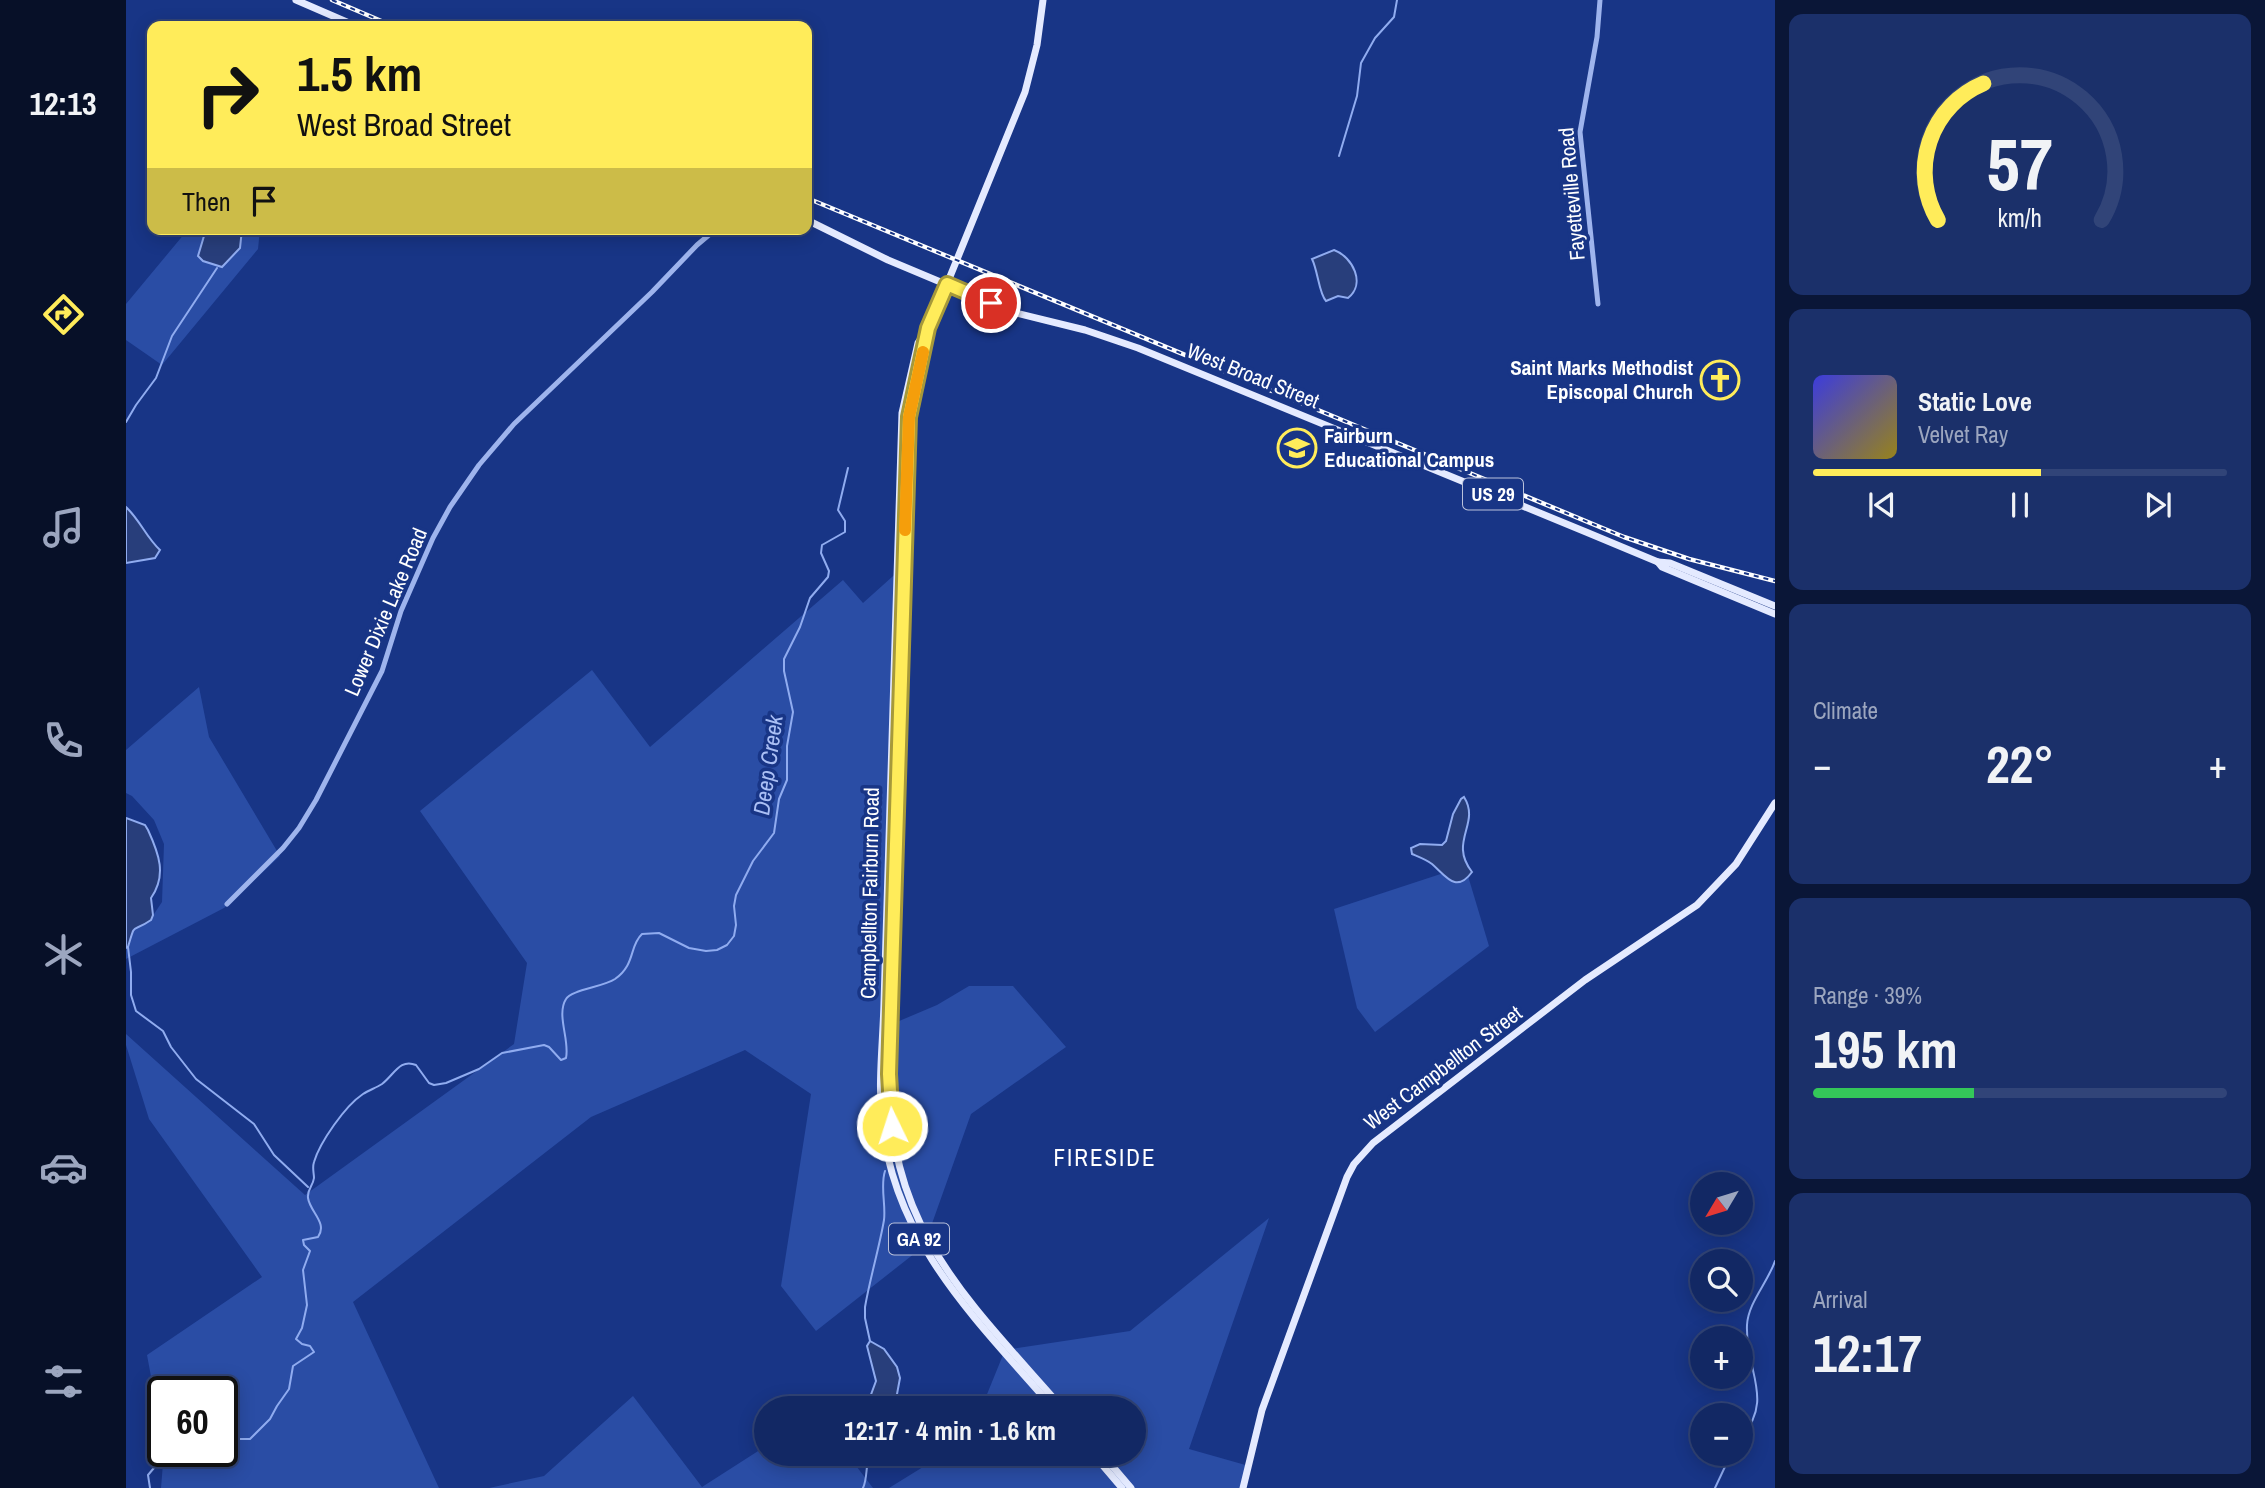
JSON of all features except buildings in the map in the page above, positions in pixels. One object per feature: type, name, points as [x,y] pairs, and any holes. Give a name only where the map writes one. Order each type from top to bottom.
[{"type":"main road","points":[[296,0],[344,21]]},
{"type":"main road","name":"Campbellton Fairburn Road","points":[[1043,0],[1037,45],[1025,92],[947,284],[928,328],[918,343],[900,428],[881,1057],[882,1119],[887,1151],[896,1187],[911,1224],[929,1257],[961,1302],[1043,1396]]},
{"type":"main road","name":"US 29","points":[[812,223],[868,251],[947,284]]},
{"type":"main road","name":"West Broad Street","points":[[947,284],[1012,312],[1113,338],[1658,562],[1670,563],[1775,606]]},
{"type":"main road","name":"Campbellton Fairburn Road","points":[[928,328],[927,342],[913,389],[907,446],[889,1074],[892,1126],[905,1186],[937,1257],[957,1287],[1052,1396]]},
{"type":"main road","name":"West Broad Street","points":[[1658,562],[1662,567],[1775,614]]},
{"type":"main road","name":"West Campbellton Street","points":[[1243,1488],[1253,1442],[1282,1353],[1347,1177],[1363,1153],[1593,974],[1698,905],[1736,864],[1775,803]]},
{"type":"main road","points":[[1103,1466],[1122,1488]]},
{"type":"main road","points":[[1112,1466],[1131,1488]]},
{"type":"street","name":"Fayetteville Road","points":[[1598,304],[1580,132],[1597,37],[1600,0]]},
{"type":"street","name":"Lower Dixie Lake Road","points":[[227,904],[283,848],[316,800],[382,671],[401,611],[433,538],[450,507],[479,465],[514,424],[709,235]]},
{"type":"shaded area","points":[[183,235],[259,235],[258,249],[162,365],[126,340],[126,304]]},
{"type":"shaded area","points":[[241,235],[240,248],[222,267],[203,261],[198,256],[204,236]]},
{"type":"shaded area","points":[[1334,250],[1347,258],[1352,265],[1356,286],[1348,298],[1338,296],[1326,301],[1312,259]]},
{"type":"shaded area","points":[[126,507],[160,550],[155,558],[126,563]]},
{"type":"shaded area","points":[[902,568],[885,1027],[937,1005],[969,986],[1013,986],[1066,1047],[971,1114],[924,1246],[816,1331],[781,1286],[811,1094],[745,1050],[591,1117],[353,1302],[439,1488],[161,1488],[163,1467],[238,1467],[238,1376],[151,1376],[147,1355],[262,1277],[149,1119],[126,1045],[126,1034],[305,1195],[514,1044],[527,963],[420,811],[592,670],[650,747],[843,580],[863,603]]},
{"type":"shaded area","points":[[199,687],[209,737],[280,856],[224,908],[126,959],[126,926],[152,917],[162,902],[164,844],[154,820],[126,793],[126,750]]},
{"type":"shaded area","points":[[1464,797],[1469,816],[1463,851],[1465,861],[1472,872],[1461,882],[1456,882],[1412,854],[1411,848],[1420,844],[1442,845],[1446,841],[1453,814]]},
{"type":"shaded area","points":[[126,818],[145,825],[160,864],[160,873],[151,898],[151,920],[135,929],[126,948]]},
{"type":"shaded area","points":[[1465,866],[1489,946],[1375,1032],[1357,1008],[1334,909]]},
{"type":"shaded area","points":[[1269,1218],[1189,1449],[1249,1466],[1242,1488],[889,1488],[925,1466],[1146,1466],[1146,1396],[986,1396],[1005,1350],[1130,1331]]},
{"type":"shaded area","points":[[870,1341],[884,1349],[897,1367],[900,1378],[898,1396],[870,1396],[876,1381],[867,1346]]},
{"type":"shaded area","points":[[633,1396],[702,1487],[754,1454],[754,1466],[856,1466],[873,1488],[489,1488],[544,1476]]},
{"type":"waterway","points":[[1339,156],[1357,96],[1361,63],[1375,38],[1394,17],[1397,0]]},
{"type":"waterway","points":[[126,422],[156,378],[172,336],[217,268]]},
{"type":"waterway","name":"Deep Creek","points":[[238,1439],[250,1439],[270,1419],[289,1389],[293,1366],[314,1352],[310,1346],[296,1339],[302,1328],[307,1305],[303,1270],[310,1251],[303,1240],[318,1237],[321,1232],[318,1218],[309,1203],[308,1192],[314,1178],[314,1162],[322,1145],[334,1125],[356,1100],[382,1084],[398,1068],[410,1063],[416,1065],[429,1083],[434,1085],[446,1083],[479,1069],[502,1053],[544,1045],[561,1060],[566,1058],[562,1012],[566,999],[574,993],[615,979],[626,967],[642,934],[659,933],[689,948],[706,951],[727,945],[734,936],[736,895],[753,861],[774,833],[779,799],[787,780],[787,746],[793,712],[784,659],[800,627],[810,598],[828,577],[829,571],[821,553],[822,545],[845,532],[845,521],[838,510],[848,468]]},
{"type":"waterway","points":[[128,947],[131,995],[136,1011],[163,1031],[171,1047],[196,1079],[254,1124],[274,1155],[308,1187]]},
{"type":"waterway","points":[[870,1341],[865,1307],[884,1220],[885,1171]]},
{"type":"waterway","points":[[1753,1418],[1757,1397],[1748,1342],[1748,1317],[1775,1261]]},
{"type":"waterway","points":[[863,1488],[868,1466]]},
{"type":"waterway","points":[[1715,1488],[1725,1466]]},
{"type":"waterway","name":"Deep Creek","points":[[150,1488],[148,1475],[155,1467]]},
{"type":"railway","points":[[332,0],[381,21]]},
{"type":"railway","points":[[812,200],[1624,537],[1689,559],[1775,581]]},
{"type":"slow traffic","points":[[905,530],[909,417],[923,352]]},
{"type":"place","name":"Saint Marks Methodist Episcopal Church","points":[[1720,380]]},
{"type":"place","name":"Fairburn Educational Campus","points":[[1297,448]]},
{"type":"district","name":"FIRESIDE","points":[[1105,1158]]},
{"type":"route","points":[[892,1126],[889,1074],[909,417],[928,328],[947,284],[991,303]]}]
